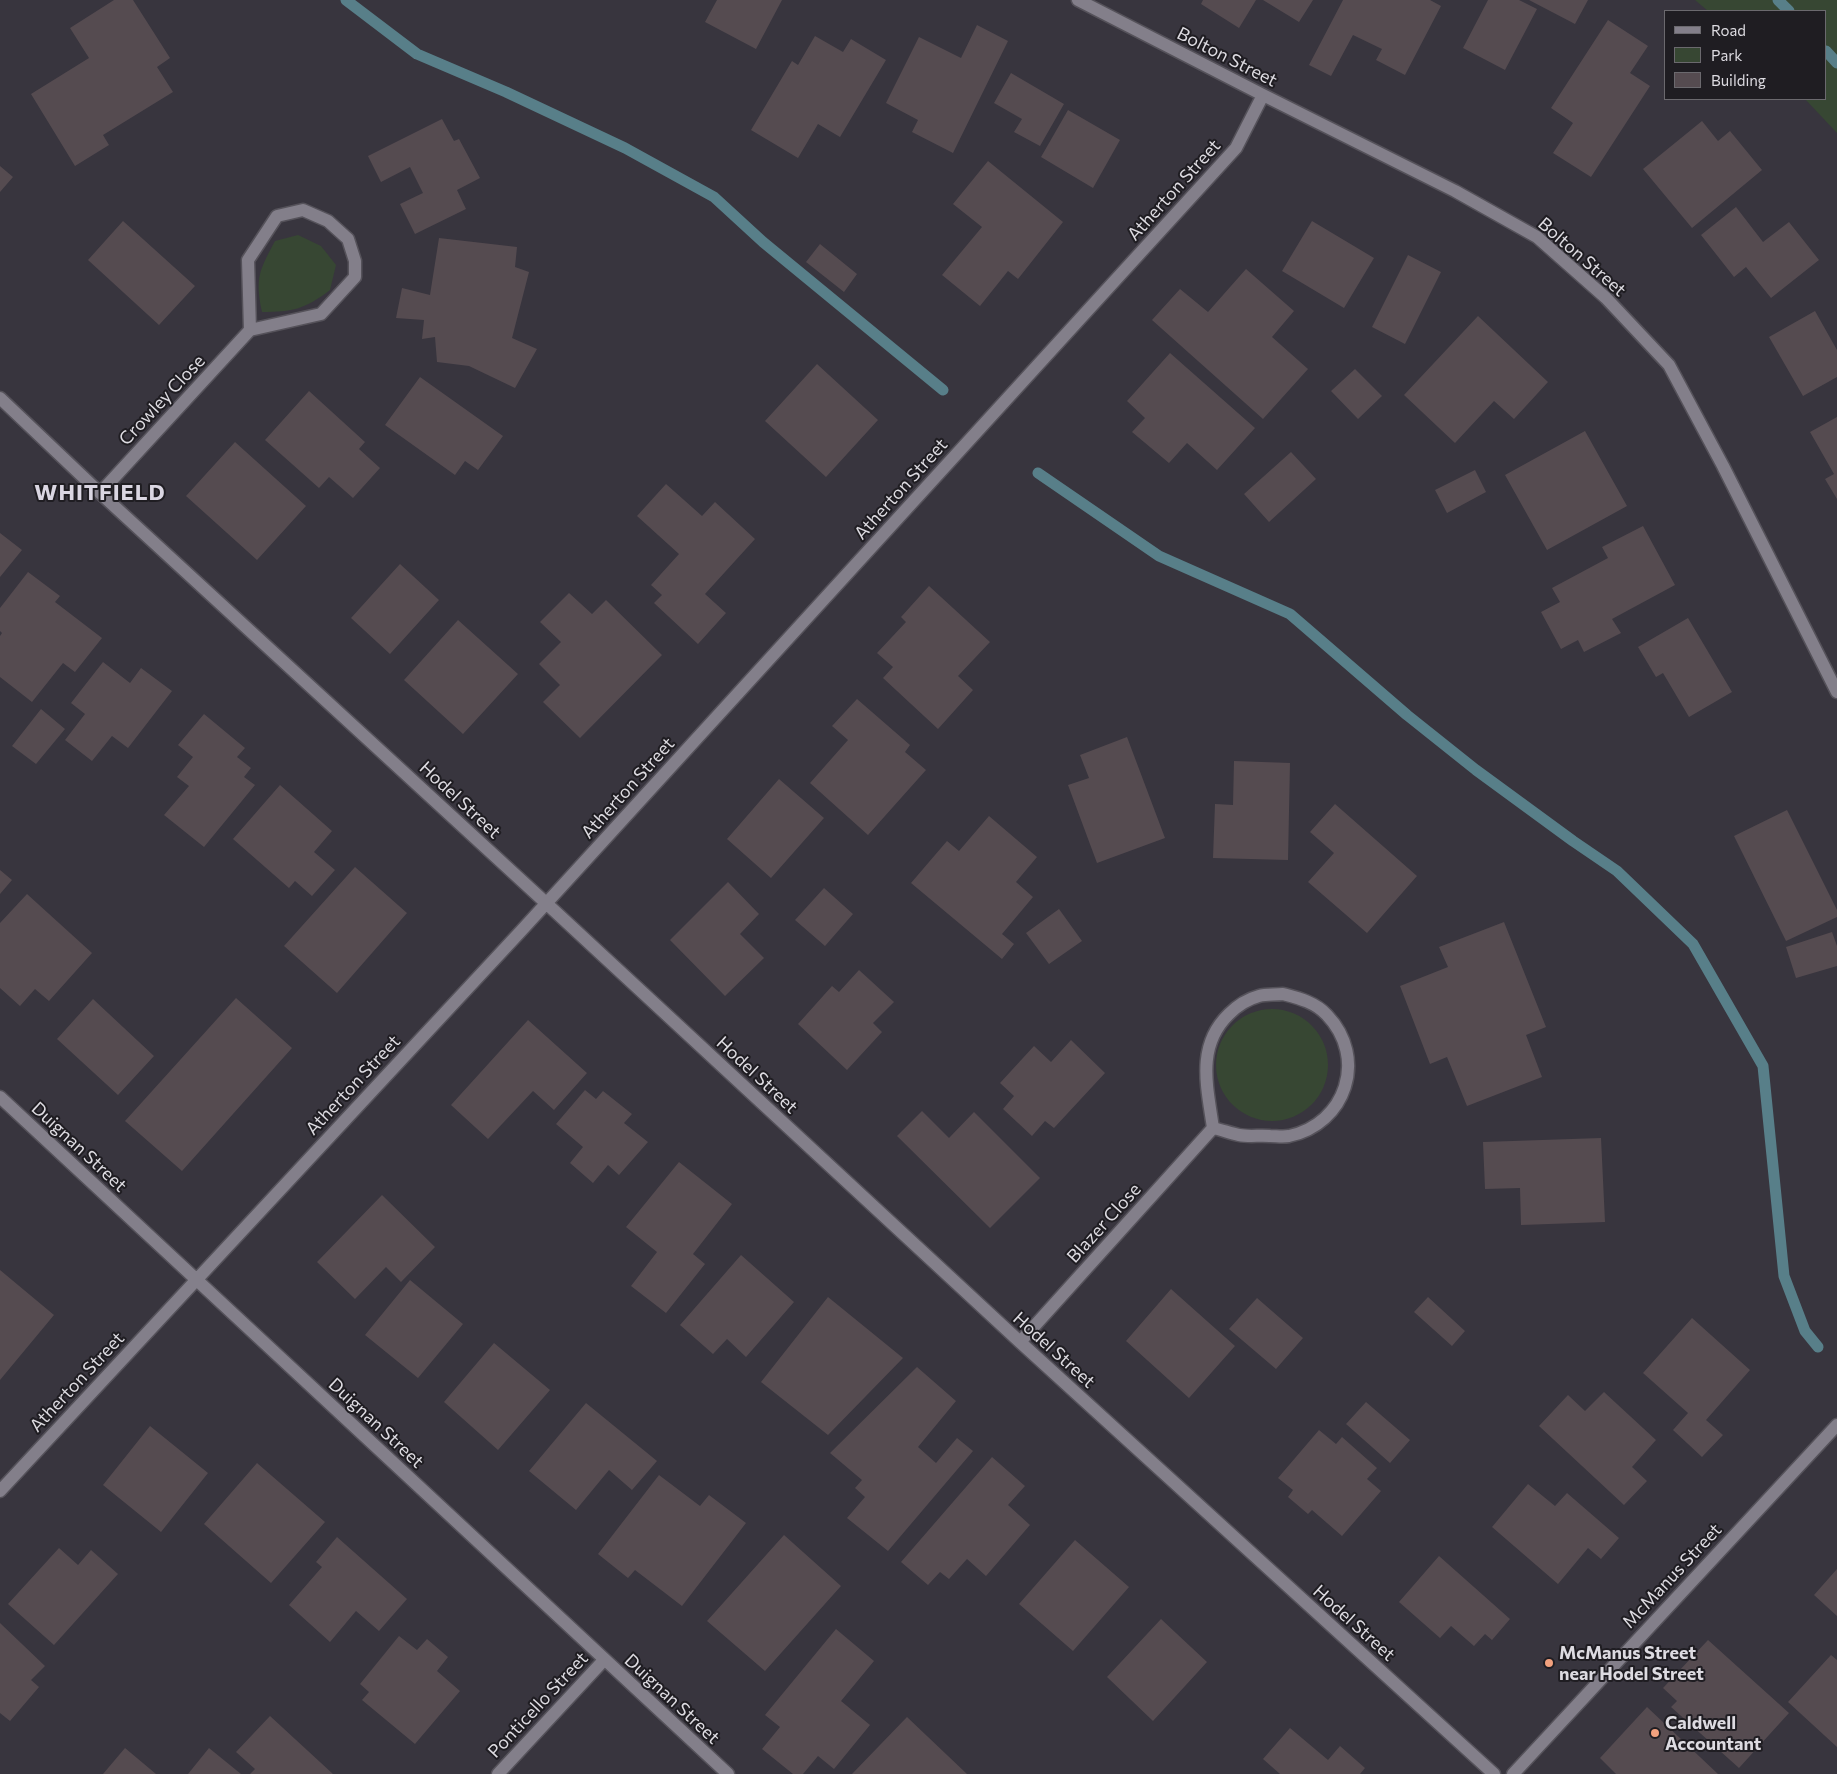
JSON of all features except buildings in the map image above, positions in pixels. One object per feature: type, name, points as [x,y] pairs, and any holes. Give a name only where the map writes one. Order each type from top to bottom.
[{"type":"street","name":"Bolton Street","points":[[1078,0],[1455,191],[1537,237],[1606,298],[1669,365],[1723,466],[1837,692]]},
{"type":"street","name":"Atherton Street","points":[[0,1491],[546,903],[1236,148],[1263,95]]},
{"type":"street","points":[[303,210],[328,221],[348,239],[355,261],[355,278],[321,314],[250,330],[248,260],[277,216],[303,210]]},
{"type":"street","name":"Crowley Close","points":[[100,493],[250,330]]},
{"type":"street","name":"Hodel Street","points":[[0,398],[100,493],[1020,1342],[1494,1774]]},
{"type":"street","points":[[1282,994],[1306,1000],[1326,1014],[1340,1032],[1347,1053],[1348,1076],[1341,1098],[1327,1116],[1309,1129],[1287,1136],[1240,1135],[1213,1128],[1206,1069],[1208,1045],[1219,1024],[1236,1007],[1258,996],[1282,994]]},
{"type":"street","name":"Duignan Street","points":[[0,1097],[728,1774]]},
{"type":"street","name":"Blazer Close","points":[[1020,1342],[1213,1128]]},
{"type":"street","name":"McManus Street","points":[[1513,1774],[1837,1425]]},
{"type":"street","name":"Ponticello Street","points":[[498,1774],[604,1660]]},
{"type":"green space","points":[[1695,0],[1837,0],[1837,133],[1806,100],[1827,100],[1827,10],[1707,10]]},
{"type":"green space","points":[[298,235],[321,246],[336,265],[330,290],[298,308],[262,312],[259,283],[265,260],[275,241]]},
{"type":"green space","points":[[1272,1009],[1294,1013],[1312,1025],[1324,1043],[1328,1065],[1324,1087],[1312,1105],[1294,1117],[1272,1121],[1250,1117],[1232,1105],[1220,1087],[1216,1065],[1220,1043],[1232,1025],[1250,1013]]},
{"type":"waterway","points":[[346,0],[417,54],[506,92],[625,148],[714,197],[763,242],[943,390]]},
{"type":"waterway","points":[[1778,0],[1788,10]]},
{"type":"waterway","points":[[1827,52],[1837,63]]},
{"type":"waterway","points":[[1038,473],[1159,556],[1290,614],[1407,715],[1476,770],[1617,871],[1693,944],[1763,1066],[1784,1276],[1805,1331],[1818,1347]]},
{"type":"place","name":"McManus Street near Hodel Street","points":[[1549,1663]]},
{"type":"place","name":"Caldwell Accountant","points":[[1655,1733]]},
{"type":"district","name":"WHITFIELD","points":[[100,493]]}]
